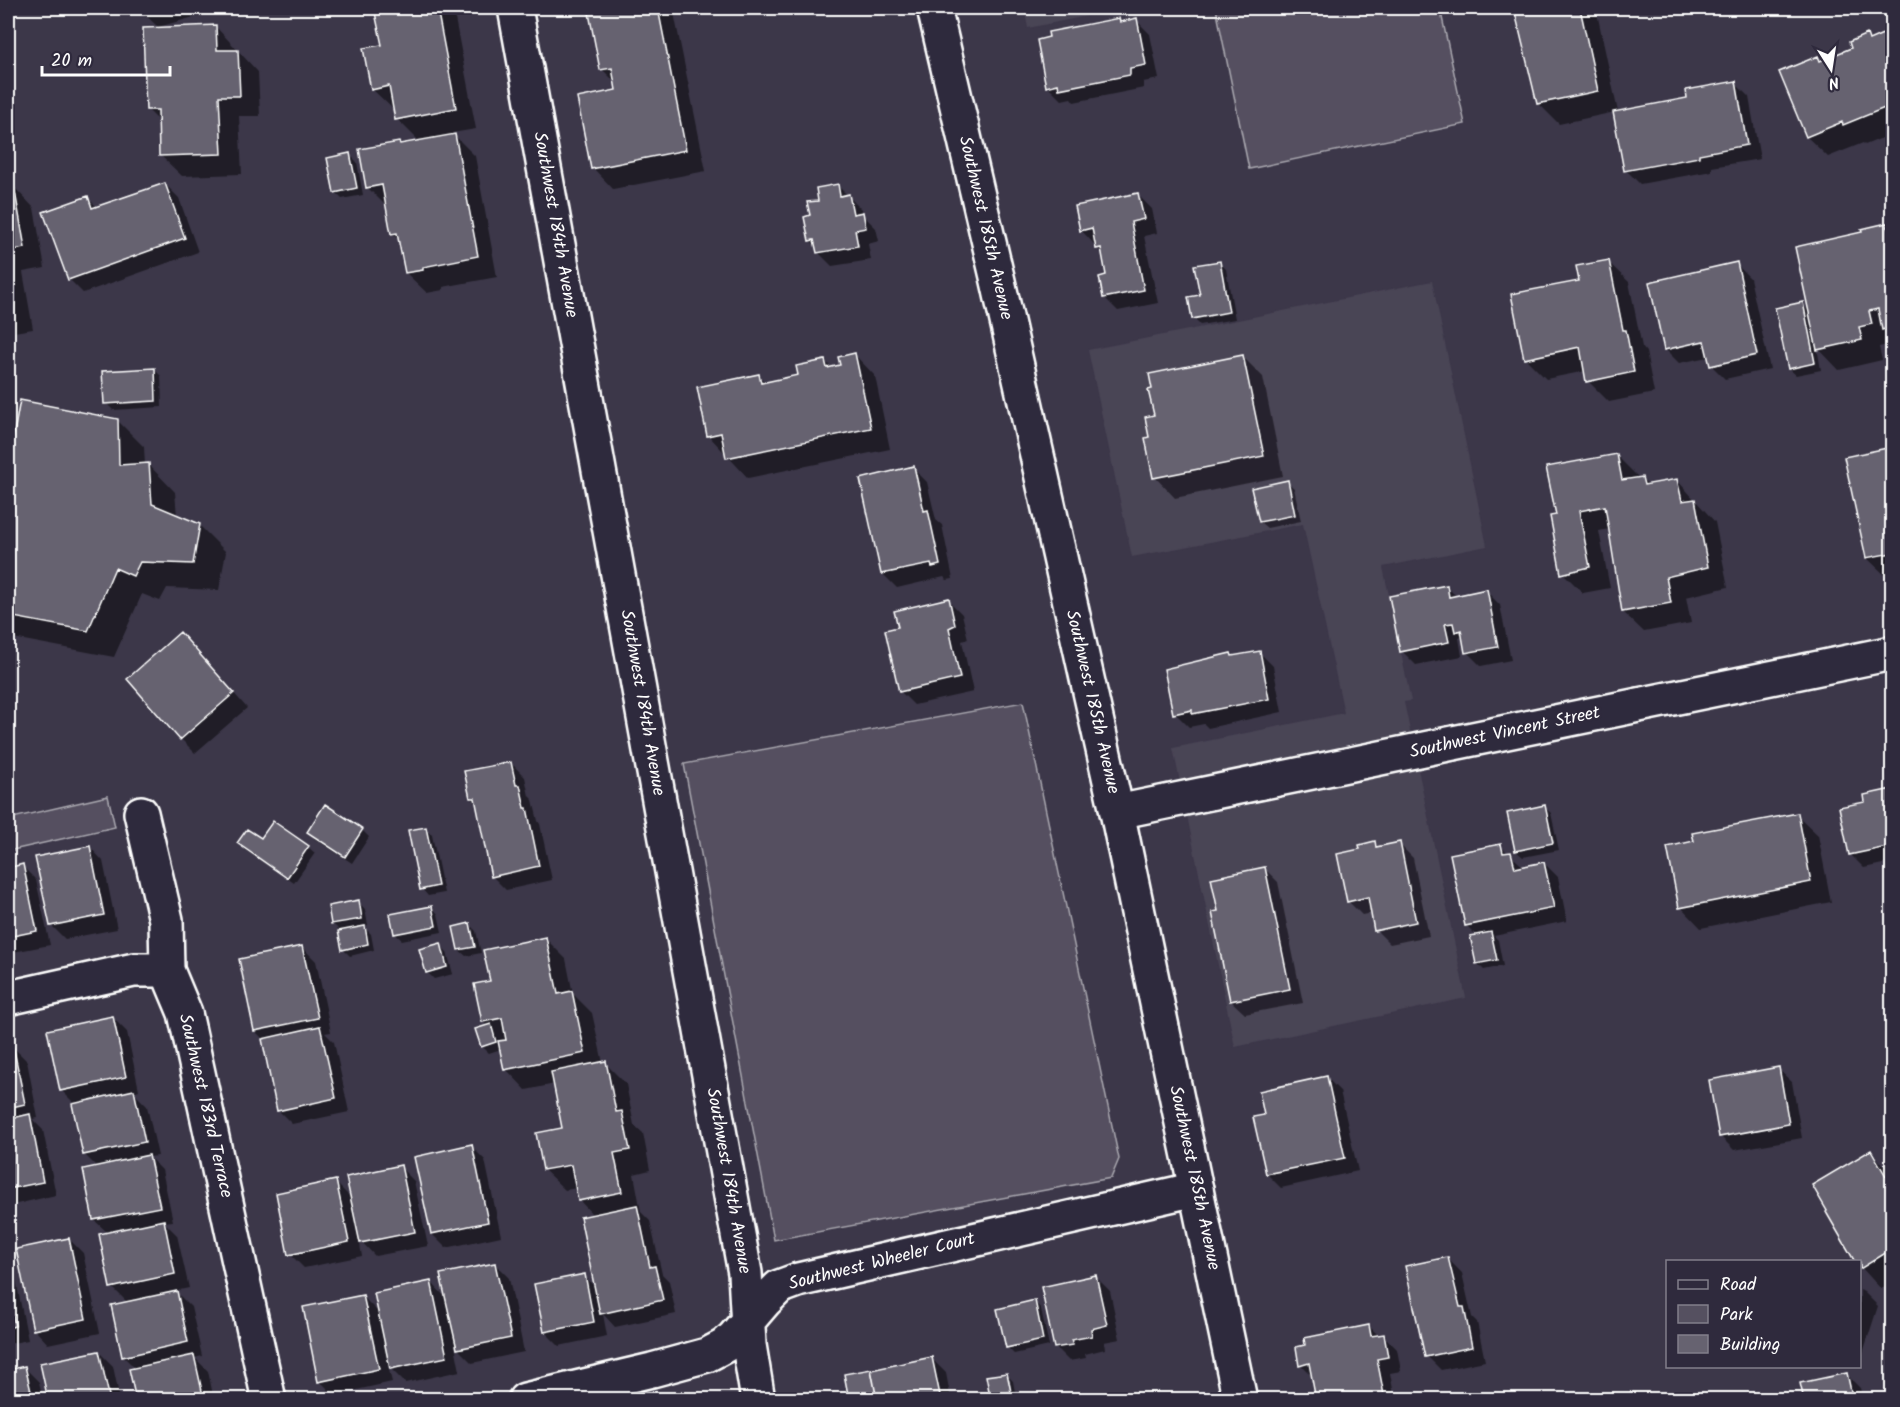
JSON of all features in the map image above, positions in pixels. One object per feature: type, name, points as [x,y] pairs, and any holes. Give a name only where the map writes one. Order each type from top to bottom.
[{"type":"street","name":"Southwest 184th Avenue","points":[[515,8],[745,1274],[752,1370],[758,1400]]},
{"type":"street","name":"Southwest 185th Avenue","points":[[934,8],[998,281],[1117,812],[1240,1400]]},
{"type":"street","name":"Southwest Vincent Street","points":[[1117,812],[1893,653]]},
{"type":"street","name":"Southwest 183rd Terrace","points":[[141,813],[166,920],[168,970],[185,1013],[269,1400]]},
{"type":"street","points":[[8,998],[134,970],[168,970]]},
{"type":"street","name":"Southwest Wheeler Court","points":[[525,1400],[707,1355],[724,1346],[748,1323],[779,1287],[798,1280],[1196,1188]]},
{"type":"shaded area","points":[[1024,8],[1126,8],[1028,28]]},
{"type":"shaded area","points":[[1432,281],[1487,546],[1383,567],[1411,701],[1404,702],[1466,998],[1235,1047],[1173,748],[1344,713],[1303,524],[1132,557],[1088,350]]},
{"type":"green space","points":[[1216,8],[1440,8],[1465,124],[1249,169]]},
{"type":"green space","points":[[1023,702],[1119,1159],[1111,1178],[774,1240],[684,764]]},
{"type":"green space","points":[[108,796],[115,827],[8,851],[8,819]]},
{"type":"building","points":[[374,8],[437,8],[456,108],[395,120],[389,86],[371,90],[363,48],[382,45]]},
{"type":"building","points":[[588,8],[658,8],[686,150],[591,169],[577,98],[616,90],[612,68],[600,70]]},
{"type":"building","points":[[1514,8],[1580,8],[1598,91],[1537,104]]},
{"type":"building","points":[[1119,18],[1120,22],[1137,18],[1146,65],[1130,68],[1130,75],[1059,89],[1058,84],[1046,87],[1037,40],[1049,37],[1048,32]]},
{"type":"building","points":[[216,25],[217,50],[238,50],[240,96],[219,96],[222,154],[159,156],[158,110],[146,110],[143,28]]},
{"type":"building","points":[[1892,30],[1892,105],[1806,137],[1779,72],[1818,56],[1820,61],[1851,48],[1849,42],[1867,34],[1869,40]]},
{"type":"building","points":[[1736,81],[1747,145],[1699,154],[1699,157],[1624,171],[1613,112],[1687,98],[1686,90]]},
{"type":"building","points":[[455,134],[478,256],[405,273],[397,233],[391,234],[382,185],[366,188],[359,149]]},
{"type":"building","points":[[350,153],[357,188],[334,193],[327,158]]},
{"type":"building","points":[[165,183],[185,238],[68,280],[43,212],[88,196],[92,208]]},
{"type":"building","points":[[838,184],[840,196],[849,194],[853,214],[863,212],[866,228],[855,230],[858,246],[817,253],[814,240],[809,241],[804,217],[810,215],[807,202],[818,201],[816,188]]},
{"type":"building","points":[[14,186],[25,248],[8,251],[8,187]]},
{"type":"building","points":[[1138,193],[1144,219],[1131,222],[1144,290],[1103,298],[1099,277],[1106,275],[1101,248],[1096,249],[1092,228],[1080,231],[1075,206]]},
{"type":"building","points":[[1887,223],[1892,245],[1892,327],[1882,330],[1878,309],[1869,311],[1872,324],[1859,327],[1862,340],[1817,350],[1795,247],[1862,232],[1861,229]]},
{"type":"building","points":[[1609,260],[1634,372],[1586,382],[1580,347],[1524,359],[1511,294],[1579,281],[1576,266]]},
{"type":"building","points":[[1220,261],[1229,312],[1192,319],[1188,297],[1200,295],[1194,265]]},
{"type":"building","points":[[1737,262],[1757,355],[1710,366],[1704,341],[1664,350],[1649,282]]},
{"type":"building","points":[[8,274],[14,309],[8,310]]},
{"type":"building","points":[[1803,302],[1815,363],[1788,369],[1775,308]]},
{"type":"building","points":[[855,353],[871,428],[726,458],[721,433],[707,436],[697,387],[759,374],[761,383],[798,375],[796,366],[825,360],[827,368],[840,365],[838,357]]},
{"type":"building","points":[[1243,355],[1264,456],[1153,478],[1145,438],[1149,437],[1145,417],[1154,415],[1148,390],[1152,389],[1149,374]]},
{"type":"building","points":[[155,368],[156,401],[104,404],[102,371]]},
{"type":"building","points":[[20,400],[118,419],[119,465],[149,463],[152,504],[200,524],[193,564],[140,562],[133,576],[115,568],[88,631],[8,616],[8,466]]},
{"type":"building","points":[[1892,447],[1892,553],[1866,558],[1844,457]]},
{"type":"building","points":[[1617,454],[1622,480],[1642,477],[1644,485],[1677,479],[1682,501],[1695,499],[1708,567],[1666,577],[1671,603],[1622,612],[1605,506],[1579,511],[1590,567],[1561,574],[1550,516],[1556,515],[1546,467]]},
{"type":"building","points":[[914,466],[924,511],[928,510],[940,565],[932,567],[931,564],[881,574],[860,479]]},
{"type":"building","points":[[1288,480],[1295,515],[1259,522],[1251,488]]},
{"type":"building","points":[[1447,585],[1449,597],[1487,589],[1498,647],[1465,653],[1461,630],[1455,632],[1453,623],[1445,624],[1449,642],[1400,652],[1389,596]]},
{"type":"building","points":[[949,598],[955,625],[949,628],[960,678],[899,692],[885,630],[898,627],[894,611]]},
{"type":"building","points":[[180,632],[234,693],[180,740],[127,679]]},
{"type":"building","points":[[1260,651],[1269,699],[1192,714],[1192,710],[1173,714],[1164,669],[1231,653],[1232,656]]},
{"type":"building","points":[[511,762],[516,785],[520,785],[525,808],[527,808],[539,866],[491,877],[475,798],[470,798],[464,771]]},
{"type":"building","points":[[1892,789],[1892,846],[1849,855],[1839,807],[1865,802],[1864,795]]},
{"type":"building","points":[[325,804],[363,829],[345,857],[307,832]]},
{"type":"building","points":[[1545,805],[1553,843],[1515,851],[1507,813]]},
{"type":"building","points":[[1798,813],[1811,882],[1679,908],[1667,847],[1694,841],[1692,833]]},
{"type":"building","points":[[273,821],[309,846],[287,878],[237,843],[247,829],[261,838]]},
{"type":"building","points":[[426,827],[438,886],[420,890],[408,830]]},
{"type":"building","points":[[1375,841],[1376,847],[1400,842],[1416,922],[1374,931],[1368,897],[1347,902],[1337,854],[1360,849],[1359,845]]},
{"type":"building","points":[[1501,844],[1503,853],[1511,852],[1515,868],[1544,862],[1554,908],[1465,926],[1450,854]]},
{"type":"building","points":[[90,846],[104,915],[50,926],[35,857]]},
{"type":"building","points":[[23,864],[37,931],[8,937],[8,868]]},
{"type":"building","points":[[1265,867],[1290,989],[1230,1001],[1212,912],[1218,911],[1211,878]]},
{"type":"building","points":[[359,900],[362,919],[331,924],[328,906]]},
{"type":"building","points":[[432,906],[436,926],[394,934],[390,914]]},
{"type":"building","points":[[470,923],[475,947],[458,950],[453,927]]},
{"type":"building","points":[[365,926],[368,944],[342,950],[338,931]]},
{"type":"building","points":[[1491,932],[1497,960],[1476,964],[1470,936]]},
{"type":"building","points":[[546,937],[558,994],[572,991],[585,1053],[504,1070],[498,1041],[506,1040],[502,1018],[482,1022],[474,984],[490,981],[483,950]]},
{"type":"building","points":[[441,943],[447,967],[426,973],[419,949]]},
{"type":"building","points":[[302,946],[318,1018],[254,1031],[239,959]]},
{"type":"building","points":[[113,1016],[126,1077],[60,1091],[47,1030]]},
{"type":"building","points":[[491,1024],[496,1042],[481,1047],[475,1029]]},
{"type":"building","points":[[320,1026],[336,1098],[277,1111],[262,1039]]},
{"type":"building","points":[[13,1045],[25,1104],[8,1108],[8,1046]]},
{"type":"building","points":[[606,1061],[616,1112],[622,1111],[630,1150],[614,1153],[622,1192],[578,1201],[571,1165],[543,1170],[536,1133],[562,1128],[551,1072]]},
{"type":"building","points":[[1779,1067],[1789,1124],[1719,1137],[1709,1080]]},
{"type":"building","points":[[1327,1076],[1345,1158],[1266,1174],[1253,1117],[1264,1115],[1259,1091]]},
{"type":"building","points":[[134,1090],[145,1142],[83,1155],[72,1104]]},
{"type":"building","points":[[30,1114],[43,1182],[8,1189],[8,1119]]},
{"type":"building","points":[[472,1144],[488,1222],[431,1234],[414,1157]]},
{"type":"building","points":[[1871,1150],[1886,1176],[1892,1172],[1892,1249],[1861,1268],[1861,1260],[1854,1260],[1812,1185]]},
{"type":"building","points":[[149,1155],[160,1207],[93,1220],[83,1169]]},
{"type":"building","points":[[401,1165],[415,1232],[360,1243],[346,1177]]},
{"type":"building","points":[[336,1180],[349,1242],[288,1255],[276,1193]]},
{"type":"building","points":[[637,1205],[650,1267],[655,1266],[663,1300],[600,1314],[580,1217]]},
{"type":"building","points":[[164,1220],[175,1274],[110,1288],[99,1234]]},
{"type":"building","points":[[69,1238],[86,1319],[33,1330],[16,1249]]},
{"type":"building","points":[[1448,1257],[1460,1307],[1464,1307],[1472,1347],[1425,1357],[1405,1266]]},
{"type":"building","points":[[495,1263],[511,1338],[457,1349],[440,1274]]},
{"type":"building","points":[[585,1274],[594,1322],[544,1332],[534,1284]]},
{"type":"building","points":[[1096,1275],[1107,1325],[1091,1329],[1092,1336],[1071,1340],[1073,1345],[1054,1348],[1041,1287]]},
{"type":"building","points":[[431,1281],[447,1357],[390,1369],[374,1293]]},
{"type":"building","points":[[8,1289],[15,1326],[8,1328]]},
{"type":"building","points":[[177,1291],[188,1342],[122,1357],[111,1305]]},
{"type":"building","points":[[363,1295],[379,1369],[318,1382],[303,1307]]},
{"type":"building","points":[[1035,1300],[1043,1340],[1006,1348],[997,1309]]},
{"type":"building","points":[[1369,1325],[1371,1336],[1384,1334],[1388,1357],[1377,1359],[1385,1400],[1316,1400],[1309,1363],[1299,1366],[1296,1347],[1305,1345],[1304,1338]]},
{"type":"building","points":[[99,1351],[110,1400],[48,1400],[40,1363]]},
{"type":"building","points":[[194,1355],[204,1400],[136,1400],[129,1369]]},
{"type":"building","points":[[932,1357],[941,1400],[877,1400],[871,1370]]},
{"type":"building","points":[[25,1366],[33,1400],[8,1400],[8,1370]]},
{"type":"building","points":[[871,1369],[877,1400],[849,1400],[844,1374]]},
{"type":"building","points":[[1007,1373],[1011,1392],[990,1396],[986,1376]]},
{"type":"building","points":[[1847,1373],[1853,1400],[1804,1400],[1800,1383]]}]
